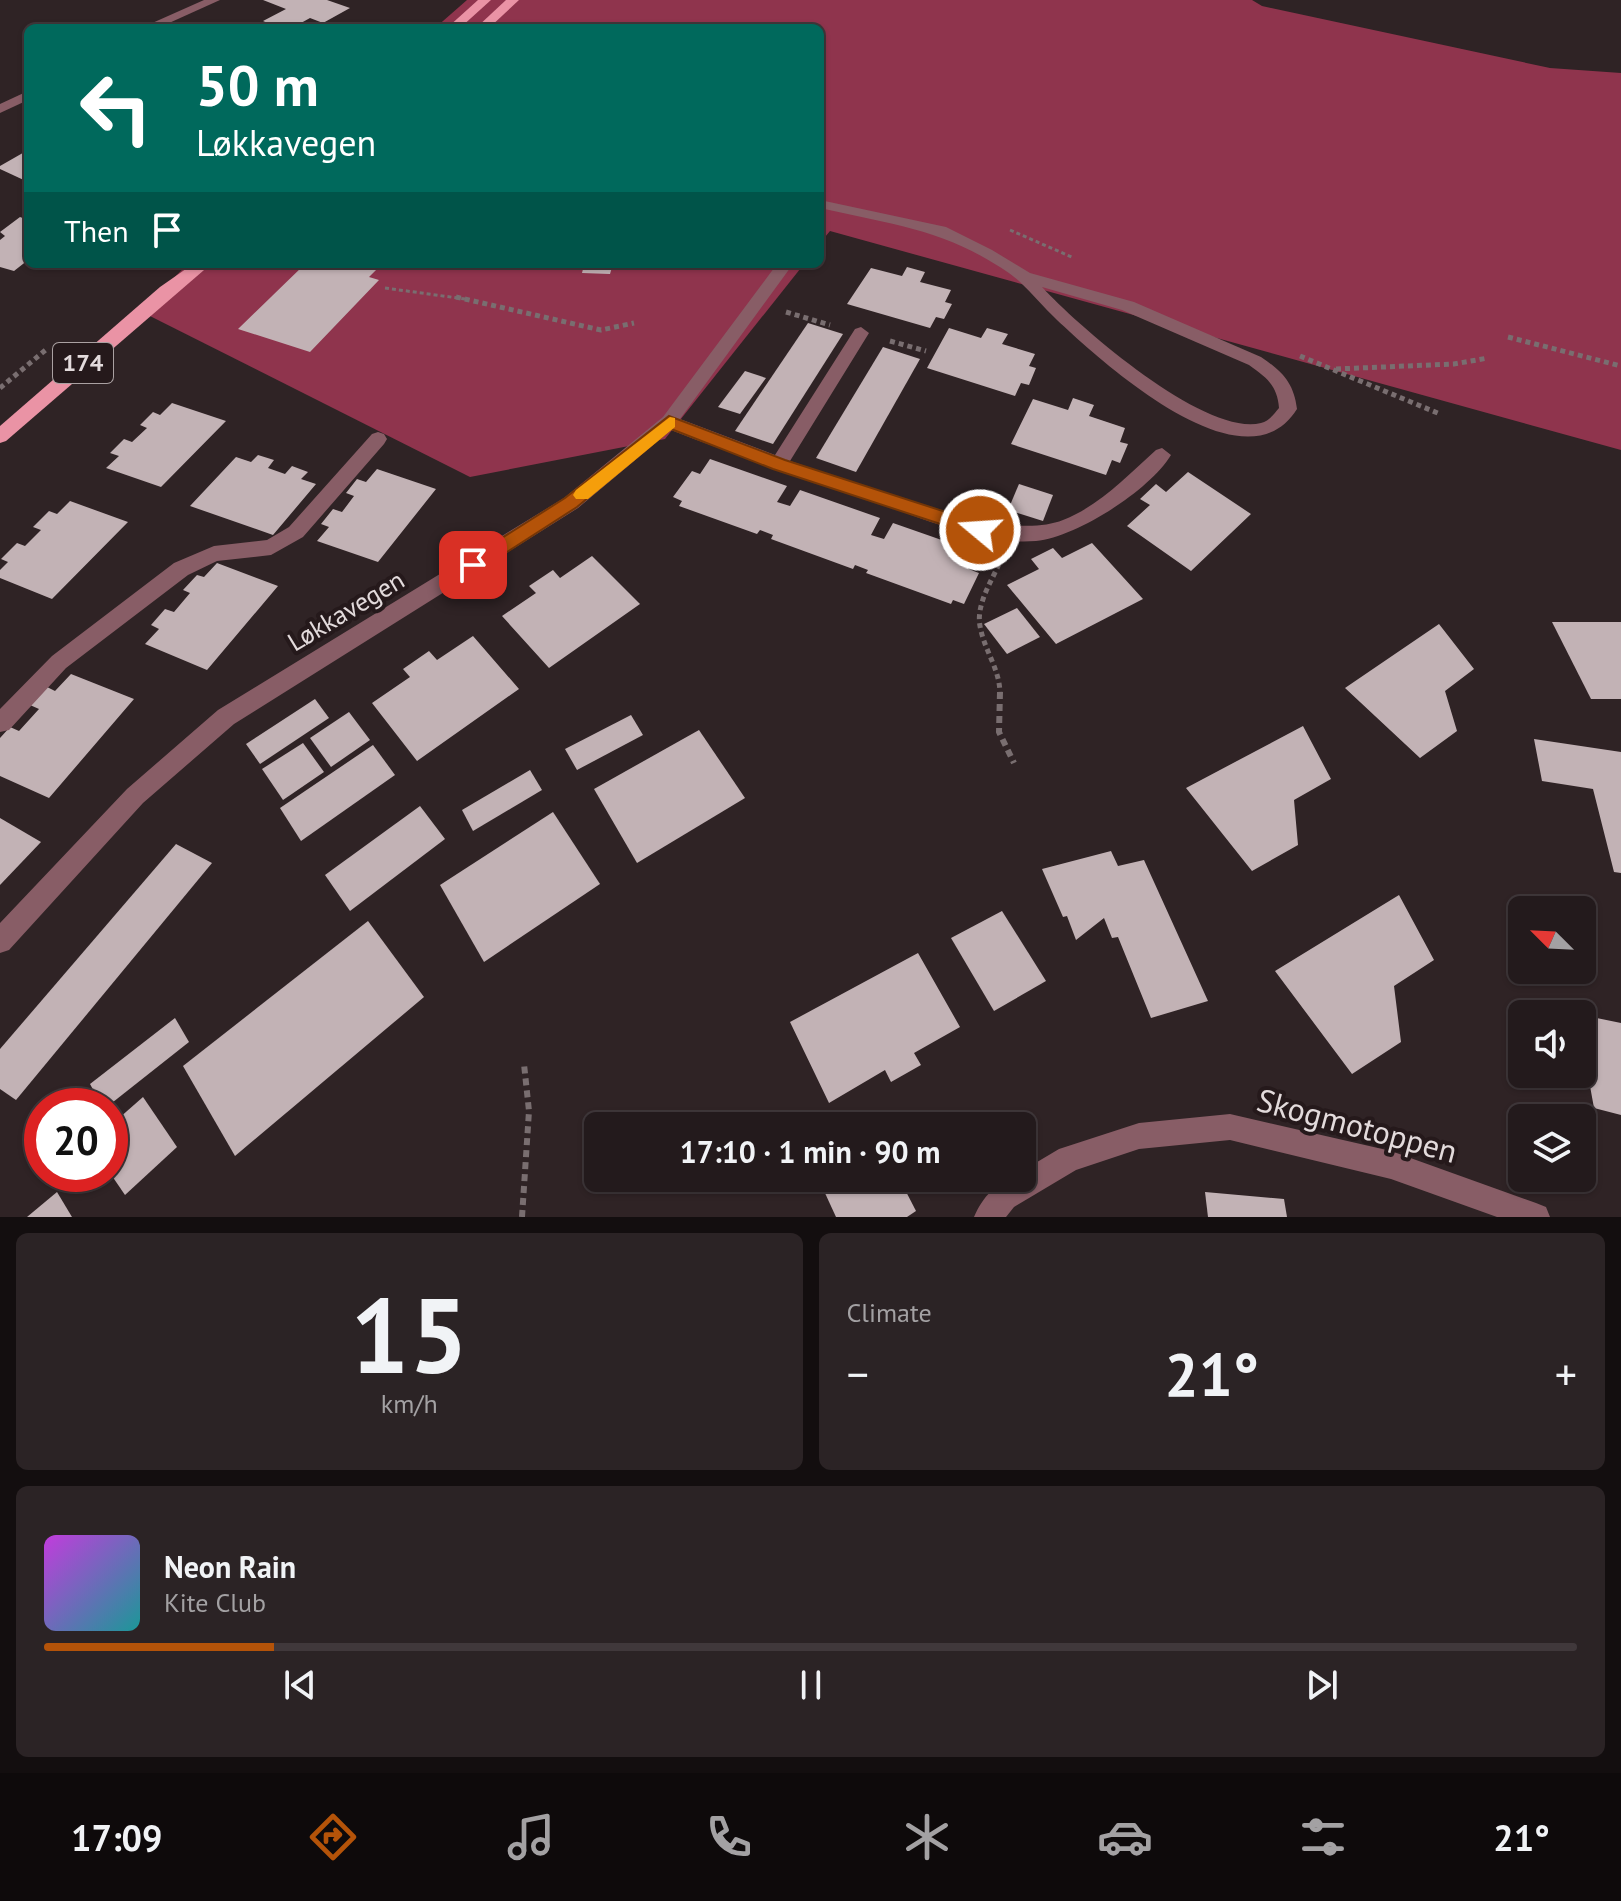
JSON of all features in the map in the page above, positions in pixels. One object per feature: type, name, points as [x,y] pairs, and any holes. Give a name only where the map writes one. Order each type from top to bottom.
[{"type":"main road","points":[[458,24],[485,0]]},
{"type":"main road","points":[[486,24],[513,0]]},
{"type":"main road","name":"174","points":[[166,291],[187,268]]},
{"type":"main road","name":"174","points":[[0,436],[166,291],[198,268]]},
{"type":"street","points":[[157,24],[214,0]]},
{"type":"street","points":[[0,109],[24,97]]},
{"type":"street","points":[[824,208],[941,230],[987,253],[1024,277],[1128,306],[1255,361],[1274,374],[1286,390],[1288,409],[1272,427],[1249,431],[1218,426],[1189,412],[1154,389],[1045,303],[1024,277]]},
{"type":"street","name":"Løkkavegen","points":[[0,941],[135,796],[226,717],[571,503],[669,422],[782,268]]},
{"type":"street","points":[[779,464],[861,333]]},
{"type":"street","points":[[669,422],[779,464],[980,530],[1012,534],[1056,530],[1085,517],[1162,455]]},
{"type":"street","points":[[1,723],[59,662],[181,569],[214,554],[271,547],[285,542],[378,439]]},
{"type":"street","name":"Skogmotoppen","points":[[988,1217],[1004,1197],[1069,1159],[1139,1136],[1230,1127],[1391,1165],[1536,1217]]},
{"type":"path","points":[[385,288],[442,294],[601,330],[634,323]]},
{"type":"path","points":[[1508,337],[1621,366]]},
{"type":"path","points":[[1331,369],[1393,368],[1488,358]]},
{"type":"path","points":[[1012,534],[981,605],[979,624],[1000,680],[999,732],[1014,763]]},
{"type":"path","points":[[522,1217],[529,1111],[524,1064]]},
{"type":"shaded area","points":[[467,0],[1252,0],[1262,6],[1550,68],[1621,73],[1621,450],[830,231],[824,238],[824,24],[440,24]]},
{"type":"shaded area","points":[[184,268],[801,268],[665,439],[470,477],[140,311]]},
{"type":"building","points":[[263,0],[327,0],[350,8],[323,23],[310,18],[299,24],[270,24],[263,21],[286,9]]},
{"type":"building","points":[[24,152],[24,180],[0,169],[0,166]]},
{"type":"building","points":[[20,217],[24,218],[24,263],[14,271],[0,267],[0,240],[5,236],[0,232]]},
{"type":"building","points":[[907,267],[925,272],[920,282],[951,290],[945,302],[952,304],[944,319],[936,317],[930,328],[847,304],[871,268],[902,276]]},
{"type":"building","points":[[301,268],[378,268],[369,277],[379,280],[310,352],[238,329]]},
{"type":"building","points":[[569,268],[612,268],[610,274],[582,273],[583,269]]},
{"type":"building","points":[[808,323],[843,334],[773,444],[735,431]]},
{"type":"building","points":[[949,328],[981,338],[987,328],[1008,334],[1002,344],[1035,354],[1029,366],[1036,368],[1029,385],[1021,383],[1015,396],[927,368]]},
{"type":"building","points":[[883,347],[920,359],[856,472],[816,458]]},
{"type":"building","points":[[745,371],[766,378],[740,414],[718,407]]},
{"type":"building","points":[[1073,398],[1094,405],[1089,416],[1125,428],[1120,442],[1128,444],[1120,463],[1112,460],[1106,475],[1011,444],[1033,399],[1068,410]]},
{"type":"building","points":[[172,403],[226,421],[161,487],[106,468],[119,456],[110,453],[124,439],[132,442],[147,428],[140,425],[153,412],[160,415]]},
{"type":"building","points":[[258,455],[274,460],[268,468],[285,474],[292,466],[308,472],[301,479],[316,484],[273,535],[190,506],[236,457],[251,462]]},
{"type":"building","points":[[710,459],[787,486],[777,502],[790,506],[800,490],[880,518],[871,535],[884,539],[893,523],[976,552],[968,569],[979,573],[964,604],[953,600],[951,604],[866,573],[868,570],[855,565],[853,569],[771,539],[773,535],[760,530],[757,534],[679,506],[682,501],[673,497],[692,471],[700,474]]},
{"type":"building","points":[[377,469],[436,489],[378,562],[317,541],[329,527],[321,524],[333,509],[342,512],[354,496],[346,493],[357,479],[366,482]]},
{"type":"building","points":[[1188,472],[1251,514],[1191,571],[1127,526],[1150,505],[1140,499],[1156,484],[1166,492]]},
{"type":"building","points":[[1019,484],[1053,495],[1043,521],[1008,510]]},
{"type":"building","points":[[70,501],[128,522],[52,599],[0,578],[0,570],[8,562],[1,559],[17,543],[25,546],[41,530],[33,527],[49,511],[57,514]]},
{"type":"building","points":[[1092,543],[1143,599],[1056,644],[1007,585],[1039,569],[1031,559],[1053,548],[1062,558]]},
{"type":"building","points":[[592,556],[640,604],[549,668],[502,616],[536,593],[529,586],[553,570],[560,578]]},
{"type":"building","points":[[217,563],[278,586],[207,670],[145,644],[159,629],[151,625],[165,609],[174,612],[190,593],[183,590],[197,575],[204,577]]},
{"type":"building","points":[[1017,608],[1040,637],[1007,654],[984,624]]},
{"type":"building","points":[[1552,622],[1621,622],[1621,699],[1591,699]]},
{"type":"building","points":[[1439,624],[1474,669],[1445,691],[1457,731],[1420,758],[1345,688]]},
{"type":"building","points":[[473,636],[519,689],[417,761],[372,703],[410,677],[403,669],[429,651],[437,660]]},
{"type":"building","points":[[71,674],[134,699],[49,798],[0,776],[0,738],[10,727],[19,731],[39,709],[30,705],[47,687],[55,691]]},
{"type":"building","points":[[315,699],[329,718],[260,764],[246,744]]},
{"type":"building","points":[[349,712],[370,740],[331,767],[310,738]]},
{"type":"building","points":[[631,715],[643,735],[577,770],[565,749]]},
{"type":"building","points":[[1303,726],[1331,779],[1294,800],[1298,845],[1252,871],[1186,788]]},
{"type":"building","points":[[699,730],[745,798],[637,863],[594,789]]},
{"type":"building","points":[[1534,739],[1621,752],[1621,873],[1614,872],[1593,789],[1542,781]]},
{"type":"building","points":[[303,743],[324,772],[283,800],[262,769]]},
{"type":"building","points":[[373,745],[395,775],[301,841],[280,808]]},
{"type":"building","points":[[530,770],[542,790],[473,831],[462,810]]},
{"type":"building","points":[[420,806],[445,839],[350,911],[325,875]]},
{"type":"building","points":[[553,812],[600,884],[484,962],[440,885]]},
{"type":"building","points":[[0,818],[41,842],[0,885]]},
{"type":"building","points":[[176,844],[212,863],[16,1100],[0,1089],[0,1049]]},
{"type":"building","points":[[1111,851],[1118,866],[1144,860],[1208,1001],[1151,1018],[1118,937],[1112,938],[1104,918],[1076,940],[1042,869]]},
{"type":"building","points":[[1399,895],[1434,960],[1394,986],[1401,1042],[1352,1074],[1275,971]]},
{"type":"building","points":[[1002,911],[1046,981],[994,1011],[951,938]]},
{"type":"building","points":[[368,921],[424,997],[235,1156],[183,1066]]},
{"type":"building","points":[[918,953],[960,1027],[914,1053],[921,1065],[891,1082],[885,1070],[829,1103],[790,1022]]},
{"type":"building","points":[[175,1018],[189,1042],[128,1090],[92,1088],[90,1084]]},
{"type":"building","points":[[1596,1018],[1621,1023],[1621,1115],[1596,1109],[1590,1088],[1596,1088]]},
{"type":"building","points":[[143,1097],[177,1147],[125,1195],[123,1192],[128,1192],[128,1110]]},
{"type":"building","points":[[57,1192],[72,1217],[27,1217]]},
{"type":"building","points":[[825,1192],[906,1192],[916,1211],[907,1217],[836,1217]]},
{"type":"building","points":[[1205,1192],[1284,1199],[1287,1217],[1208,1217]]},
{"type":"slow traffic","points":[[582,495],[670,422]]},
{"type":"route","points":[[473,565],[571,503],[669,422],[779,464],[980,530]]}]
